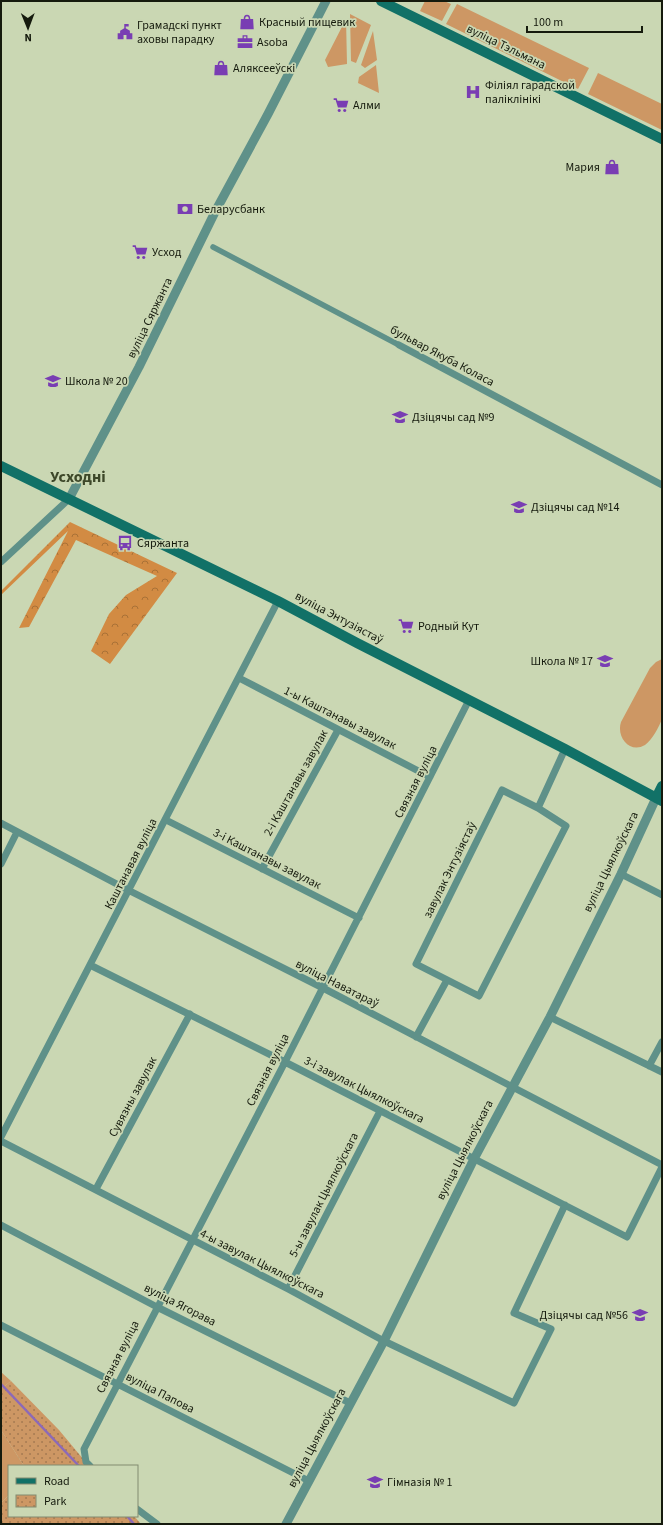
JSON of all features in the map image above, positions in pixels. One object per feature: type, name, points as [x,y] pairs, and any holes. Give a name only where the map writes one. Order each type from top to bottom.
[{"type":"main road","name":"вуліца Тэльмана","points":[[380,1],[662,139]]},
{"type":"main road","name":"вуліца Энтузіястаў","points":[[1,466],[278,601],[565,749],[659,800]]},
{"type":"main road","name":"вуліца Цыялкоўскага","points":[[659,800],[662,786]]},
{"type":"street","name":"вуліца Сяржанта","points":[[1,562],[69,499],[123,398],[215,212],[268,114],[326,1]]},
{"type":"street","name":"бульвар Якуба Коласа","points":[[213,247],[662,486]]},
{"type":"street","name":"Каштанавая вуліца","points":[[1,1136],[90,965],[130,892],[278,601]]},
{"type":"street","name":"1-ы Каштанавы завулак","points":[[239,678],[430,777]]},
{"type":"street","name":"Связная вуліца","points":[[89,1465],[86,1462],[84,1449],[157,1306],[193,1241],[469,700]]},
{"type":"street","name":"2-і Каштанавы завулак","points":[[262,869],[338,730]]},
{"type":"street","points":[[538,808],[565,749]]},
{"type":"street","name":"завулак Энтузіястаў","points":[[502,790],[538,808],[566,826],[479,996],[416,964],[502,790]]},
{"type":"street","name":"вуліца Цыялкоўскага","points":[[286,1524],[384,1341],[474,1159],[550,1016],[659,800]]},
{"type":"street","name":"3-і Каштанавы завулак","points":[[166,820],[359,918]]},
{"type":"street","name":"вуліца Наватараў","points":[[1,823],[130,892],[323,988],[662,1166]]},
{"type":"street","points":[[1,864],[17,832]]},
{"type":"street","points":[[621,874],[662,895]]},
{"type":"street","name":"3-і завулак Цыялкоўскага","points":[[90,965],[190,1014],[627,1236],[662,1166]]},
{"type":"street","points":[[416,1037],[447,980]]},
{"type":"street","name":"Сувязны завулак","points":[[96,1189],[190,1014]]},
{"type":"street","points":[[550,1016],[662,1072]]},
{"type":"street","points":[[649,1066],[662,1042]]},
{"type":"street","name":"5-ы завулак Цыялкоўскага","points":[[288,1289],[380,1111]]},
{"type":"street","name":"4-ы завулак Цыялкоўскага","points":[[1,1141],[288,1289],[384,1341],[514,1403],[551,1329],[514,1313],[565,1205]]},
{"type":"street","name":"вуліца Ягорава","points":[[1,1225],[157,1306],[350,1403]]},
{"type":"street","name":"вуліца Папова","points":[[1,1325],[309,1481]]},
{"type":"street","points":[[138,1510],[157,1524]]},
{"type":"green space","points":[[425,1],[444,1],[451,4],[442,21],[420,11]]},
{"type":"green space","points":[[457,4],[589,68],[578,89],[446,24]]},
{"type":"green space","points":[[350,14],[371,25],[356,63],[351,61]]},
{"type":"green space","points":[[346,19],[347,64],[328,67],[325,60]]},
{"type":"green space","points":[[373,31],[377,60],[365,68],[361,65]]},
{"type":"green space","points":[[376,65],[379,93],[358,83],[359,77]]},
{"type":"green space","points":[[598,73],[662,104],[662,130],[588,94]]},
{"type":"green space","points":[[70,522],[177,573],[110,664],[91,651],[109,614],[126,595],[157,576],[76,540],[29,627],[19,628],[68,531],[1,595],[1,591]]},
{"type":"green space","points":[[662,659],[662,719],[648,743],[639,747],[629,746],[622,738],[620,728],[621,722],[650,668]]},
{"type":"green space","points":[[1,1372],[11,1381],[1,1389]]},
{"type":"green space","points":[[11,1381],[59,1430],[88,1465],[23,1465],[1,1430],[1,1389]]},
{"type":"green space","points":[[1,1430],[23,1465],[8,1465],[8,1496],[1,1503]]},
{"type":"green space","points":[[8,1496],[8,1517],[135,1517],[141,1524],[1,1524],[1,1503]]},
{"type":"waterway","points":[[1,1384],[78,1465]]},
{"type":"waterway","points":[[128,1517],[134,1524]]},
{"type":"place","name":"Красный пищевик","points":[[247,22]]},
{"type":"place","name":"Грамадскі пункт аховы парадку","points":[[125,32]]},
{"type":"place","name":"Asoba","points":[[245,42]]},
{"type":"place","name":"Аляксееўскі","points":[[221,68]]},
{"type":"place","name":"Філіял гарадской паліклінікі","points":[[473,92]]},
{"type":"place","name":"Алми","points":[[341,105]]},
{"type":"place","name":"Мария","points":[[612,167]]},
{"type":"place","name":"Беларусбанк","points":[[185,209]]},
{"type":"place","name":"Усход","points":[[140,252]]},
{"type":"place","name":"Школа № 20","points":[[53,381]]},
{"type":"place","name":"Дзіцячы сад №9","points":[[400,417]]},
{"type":"place","name":"Дзіцячы сад №14","points":[[519,507]]},
{"type":"place","name":"Сяржанта","points":[[125,543]]},
{"type":"place","name":"Родный Кут","points":[[406,626]]},
{"type":"place","name":"Школа № 17","points":[[605,661]]},
{"type":"place","name":"Дзіцячы сад №56","points":[[640,1315]]},
{"type":"place","name":"Гімназія № 1","points":[[375,1482]]},
{"type":"district","name":"Усходні","points":[[78,477]]}]
